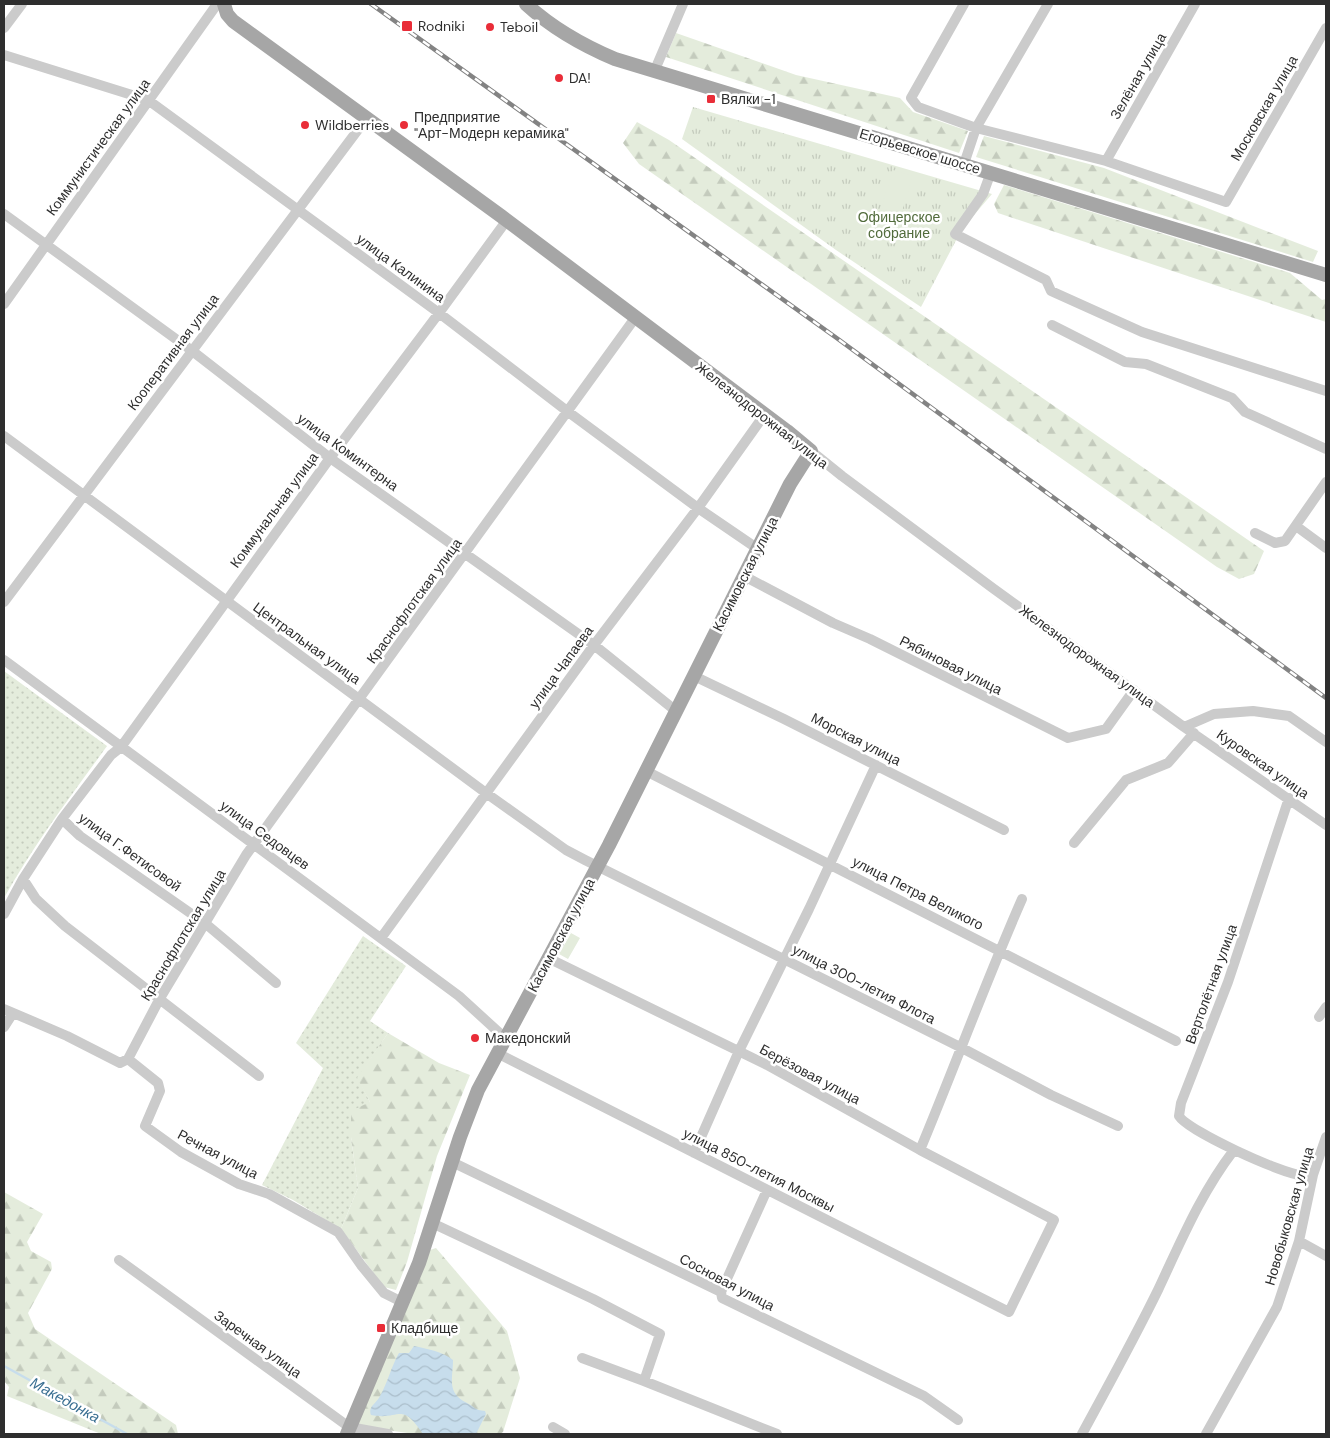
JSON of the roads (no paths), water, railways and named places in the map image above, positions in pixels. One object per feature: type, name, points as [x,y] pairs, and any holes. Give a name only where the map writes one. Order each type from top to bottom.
[{"type":"main road","name":"Егорьевское шоссе","points":[[526,4],[553,26],[584,45],[615,59],[1325,272]]},
{"type":"main road","name":"Железнодорожная улица","points":[[219,5],[233,20],[366,119],[507,220],[765,414],[811,451]]},
{"type":"main road","name":"Касимовская улица","points":[[348,1431],[419,1264],[471,1106],[497,1053],[597,867],[790,484],[811,451]]},
{"type":"street","points":[[4,28],[22,4]]},
{"type":"street","points":[[654,72],[683,4]]},
{"type":"street","points":[[964,4],[911,98],[918,107],[976,128],[1106,161]]},
{"type":"street","points":[[964,164],[976,128],[1048,4]]},
{"type":"street","name":"Зелёная улица","points":[[1106,161],[1194,4]]},
{"type":"street","name":"Коммунистическая улица","points":[[4,304],[148,100],[219,5]]},
{"type":"street","name":"Московская улица","points":[[1106,161],[1226,202],[1326,28]]},
{"type":"street","name":"улица Калинина","points":[[4,55],[148,100],[439,313],[698,508],[758,548]]},
{"type":"street","name":"Кооперативная улица","points":[[4,602],[83,494],[366,119]]},
{"type":"street","points":[[991,172],[983,194],[955,234],[1046,280],[1051,291],[1142,332],[1326,391]]},
{"type":"street","name":"улица Коминтерна","points":[[4,214],[192,350],[330,458],[594,645],[676,711]]},
{"type":"street","name":"Коммунальная улица","points":[[4,914],[23,879],[62,819],[111,755],[121,746],[330,458],[507,220]]},
{"type":"street","name":"Краснофлотская улица","points":[[128,1059],[160,1000],[246,855],[635,318]]},
{"type":"street","points":[[1052,325],[1125,362],[1146,364],[1232,398],[1245,412],[1326,449]]},
{"type":"street","name":"улица Чапаева","points":[[381,938],[594,645],[698,508],[765,414]]},
{"type":"street","name":"Центральная улица","points":[[4,436],[486,793],[566,850],[597,867]]},
{"type":"street","name":"Железнодорожная улица","points":[[811,451],[842,476],[1184,726]]},
{"type":"street","points":[[1255,533],[1275,543],[1285,541],[1326,482]]},
{"type":"street","points":[[1296,526],[1326,548]]},
{"type":"street","name":"Рябиновая улица","points":[[744,576],[833,623],[1068,738],[1106,729],[1134,690]]},
{"type":"street","name":"улица Седовцев","points":[[4,660],[458,996],[505,1038]]},
{"type":"street","name":"Морская улица","points":[[694,676],[784,719],[1004,830]]},
{"type":"street","points":[[1184,726],[1214,714],[1254,711],[1289,716],[1326,742]]},
{"type":"street","name":"Куровская улица","points":[[1184,726],[1326,825]]},
{"type":"street","points":[[1074,842],[1126,780],[1168,763],[1194,733]]},
{"type":"street","points":[[694,1153],[739,1051],[876,765]]},
{"type":"street","name":"улица Петра Великого","points":[[646,771],[1176,1041]]},
{"type":"street","name":"Вертолётная улица","points":[[1289,798],[1228,982],[1181,1103],[1179,1116],[1182,1121],[1234,1150],[1300,1176],[1313,1175]]},
{"type":"street","name":"улица Г.Фетисовой","points":[[62,819],[80,836],[206,924],[276,983]]},
{"type":"street","name":"улица 300-летия Флота","points":[[597,867],[962,1048],[1052,1095],[1118,1126]]},
{"type":"street","points":[[23,879],[36,899],[65,926],[259,1076]]},
{"type":"street","points":[[920,1150],[1022,899]]},
{"type":"street","name":"Берёзовая улица","points":[[548,958],[767,1065],[920,1150],[1054,1220],[1009,1312]]},
{"type":"street","points":[[1319,1017],[1326,1007]]},
{"type":"street","points":[[4,1027],[8,1011],[67,1036],[120,1063],[128,1059]]},
{"type":"street","name":"улица 850-летия Москвы","points":[[497,1053],[1009,1312]]},
{"type":"street","name":"Речная улица","points":[[128,1059],[158,1083],[160,1090],[144,1126],[181,1152],[239,1184],[269,1194],[338,1232],[360,1265],[384,1293],[402,1302]]},
{"type":"street","name":"Новобыковская улица","points":[[1206,1434],[1277,1307],[1299,1240],[1313,1175],[1325,1144]]},
{"type":"street","points":[[1082,1434],[1124,1357],[1200,1202],[1216,1174],[1234,1150]]},
{"type":"street","name":"Сосновая улица","points":[[452,1162],[721,1292],[722,1298],[924,1396],[958,1420]]},
{"type":"street","points":[[721,1292],[767,1190]]},
{"type":"street","points":[[432,1223],[593,1299],[660,1334],[644,1381]]},
{"type":"street","points":[[1299,1240],[1326,1256]]},
{"type":"street","name":"Заречная улица","points":[[119,1260],[348,1431],[388,1434]]},
{"type":"street","points":[[582,1358],[777,1434]]},
{"type":"street","points":[[554,1427],[565,1434]]},
{"type":"water","points":[[414,1346],[439,1352],[453,1360],[452,1385],[456,1395],[475,1408],[485,1411],[486,1414],[476,1434],[423,1434],[404,1415],[371,1415],[371,1407],[383,1391],[399,1353],[409,1353]]},
{"type":"waterway","name":"Македонка","points":[[4,1366],[127,1434]]},
{"type":"railway","points":[[371,4],[838,339],[1326,698]]},
{"type":"place","name":"Rodniki","points":[[407,26]]},
{"type":"place","name":"Teboil","points":[[490,27]]},
{"type":"place","name":"DA!","points":[[559,78]]},
{"type":"place","name":"Вялки -1","points":[[711,99]]},
{"type":"place","name":"Wildberries","points":[[305,125]]},
{"type":"place","name":"Предприятие \"Арт-Модерн керамика\"","points":[[404,125]]},
{"type":"place","name":"Македонский","points":[[475,1038]]},
{"type":"place","name":"Кладбище","points":[[381,1328]]},
{"type":"park label","name":"Офицерское собрание","points":[[899,226]]}]
